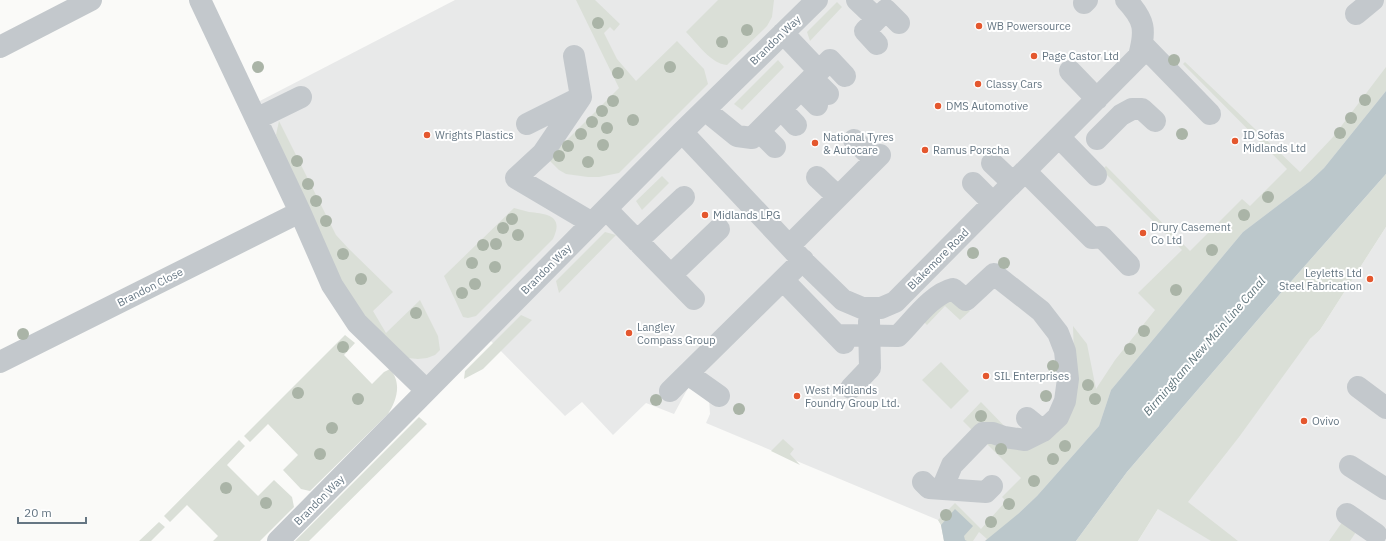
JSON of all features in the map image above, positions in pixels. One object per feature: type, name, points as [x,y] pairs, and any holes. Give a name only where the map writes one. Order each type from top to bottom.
[{"type":"street","points":[[200,0],[300,212],[332,285],[356,323],[426,390]]},
{"type":"street","points":[[857,0],[876,20]]},
{"type":"street","points":[[1356,14],[1373,0]]},
{"type":"street","points":[[0,47],[82,2]]},
{"type":"street","name":"Brandon Way","points":[[278,541],[682,132],[783,33],[809,2]]},
{"type":"street","name":"Blakemore Road","points":[[682,132],[796,253],[843,300],[862,308],[881,308],[895,302],[1009,188],[1048,141],[1078,118],[1139,56],[1144,41],[1142,24],[1133,2]]},
{"type":"street","points":[[877,44],[865,32],[886,10],[899,23]]},
{"type":"street","points":[[783,33],[790,100],[801,120]]},
{"type":"street","points":[[1142,44],[1210,114]]},
{"type":"street","points":[[574,56],[581,96],[543,153],[516,178],[599,216],[637,241],[694,299]]},
{"type":"street","points":[[705,110],[737,136],[752,138],[830,60],[845,76]]},
{"type":"street","points":[[1070,71],[1097,99]]},
{"type":"street","points":[[527,124],[581,96]]},
{"type":"street","points":[[256,119],[302,97]]},
{"type":"street","points":[[790,100],[801,120]]},
{"type":"street","points":[[790,100],[801,120]]},
{"type":"street","points":[[1078,118],[1101,144],[1121,115],[1132,109],[1142,108],[1155,121]]},
{"type":"street","points":[[670,391],[688,374],[712,375],[783,280],[796,253],[838,197],[878,158],[854,140]]},
{"type":"street","points":[[1048,141],[1096,175]]},
{"type":"street","points":[[983,172],[1092,238],[1102,237],[1129,265]]},
{"type":"street","points":[[817,177],[838,197]]},
{"type":"street","points":[[637,241],[684,197]]},
{"type":"street","name":"Brandon Close","points":[[0,362],[300,212]]},
{"type":"street","points":[[671,275],[719,229]]},
{"type":"street","points":[[783,280],[841,339],[869,336],[898,336],[936,296],[953,289],[966,300],[994,274],[1041,311],[1058,333],[1065,351],[1068,379],[1065,401],[1058,417],[1035,424],[1025,440],[1004,437],[994,433],[983,433],[954,456],[952,465],[932,485],[986,492],[992,486]]},
{"type":"street","points":[[851,388],[870,368],[868,308]]},
{"type":"street","points":[[1358,387],[1386,408]]},
{"type":"street","points":[[1350,466],[1386,490]]},
{"type":"street","points":[[1347,514],[1378,532]]},
{"type":"shaded area","points":[[455,0],[1386,0],[1386,140],[1044,541],[955,541],[938,520],[706,423],[710,414],[709,398],[688,388],[674,414],[646,403],[613,435],[582,402],[565,416],[483,333],[426,390],[357,323],[250,106]]},
{"type":"shaded area","points":[[576,0],[595,0],[620,24],[614,31],[610,27],[604,33],[617,59],[636,81],[677,41],[704,69],[708,84],[619,173],[599,177],[566,174],[559,170],[548,159],[619,88]]},
{"type":"shaded area","points":[[718,0],[774,0],[772,17],[767,26],[727,65],[721,64],[710,57],[686,32]]},
{"type":"shaded area","points":[[837,2],[842,7],[810,41],[807,32]]},
{"type":"shaded area","points":[[778,60],[784,67],[742,110],[734,104]]},
{"type":"shaded area","points":[[1185,62],[1300,172],[1333,137],[1386,67],[1386,91],[1324,168],[1309,182],[1243,232],[1111,390],[1099,426],[1037,496],[1018,514],[1023,522],[985,541],[987,539],[979,532],[973,541],[944,541],[941,525],[938,520],[955,503],[981,529],[1006,501],[1002,497],[1021,478],[985,442],[1036,443],[1074,357],[1073,326],[1087,344],[1096,389],[1115,360],[1155,310],[1138,293],[1182,250],[1102,170],[1106,166],[1190,251],[1242,199],[1250,206],[1287,169],[1183,64]]},
{"type":"shaded area","points":[[279,121],[336,235],[393,292],[373,311],[386,333],[420,300],[438,336],[440,350],[435,355],[418,359],[408,358],[380,336],[336,277],[276,135]]},
{"type":"shaded area","points":[[1386,174],[1386,227],[1320,330],[1310,339],[1239,437],[1188,502],[1238,541],[1211,541],[1158,509],[1138,541],[1076,541],[1127,472],[1280,294]]},
{"type":"shaded area","points":[[662,176],[669,183],[642,210],[636,201]]},
{"type":"shaded area","points":[[514,208],[548,215],[552,218],[557,225],[553,239],[476,316],[468,318],[463,317],[444,276]]},
{"type":"shaded area","points":[[1386,227],[1386,541],[1138,541],[1158,509],[1310,339],[1320,330]]},
{"type":"shaded area","points":[[605,232],[616,235],[559,293],[556,281]]},
{"type":"shaded area","points":[[955,297],[970,311],[960,320],[945,306],[927,325],[922,320]]},
{"type":"shaded area","points":[[521,315],[532,320],[483,369],[464,379],[465,371]]},
{"type":"shaded area","points":[[345,335],[355,343],[344,355],[372,384],[384,372],[390,369],[396,380],[396,397],[388,414],[310,491],[301,489],[283,470],[298,455],[268,424],[250,442],[244,436]]},
{"type":"shaded area","points":[[941,362],[969,391],[951,409],[922,380]]},
{"type":"shaded area","points":[[981,402],[1011,433],[973,431],[963,421]]},
{"type":"shaded area","points":[[419,417],[427,424],[309,541],[295,541]]},
{"type":"shaded area","points":[[783,439],[794,449],[790,454],[800,465],[771,451]]},
{"type":"shaded area","points":[[239,440],[245,446],[227,465],[258,496],[274,480],[292,497],[294,507],[260,541],[213,541],[218,536],[187,505],[170,522],[164,516]]},
{"type":"shaded area","points":[[1343,521],[1358,529],[1350,541],[1329,541]]},
{"type":"shaded area","points":[[159,522],[165,527],[151,541],[139,541]]},
{"type":"water","name":"Birmingham New Main Line Canal","points":[[1386,91],[1386,174],[1280,294],[1127,472],[1076,541],[985,541],[1037,496],[1099,426],[1111,390],[1243,232],[1309,182],[1324,168]]},
{"type":"water","points":[[955,509],[973,526],[964,536],[965,540],[967,541],[944,541],[941,525]]},
{"type":"place","name":"WB Powersource","points":[[979,26]]},
{"type":"place","name":"Page Castor Ltd","points":[[1034,56]]},
{"type":"place","name":"Classy Cars","points":[[978,84]]},
{"type":"place","name":"DMS Automotive","points":[[938,106]]},
{"type":"place","name":"Wrights Plastics","points":[[427,135]]},
{"type":"place","name":"ID Sofas Midlands Ltd","points":[[1235,141]]},
{"type":"place","name":"National Tyres & Autocare","points":[[815,143]]},
{"type":"place","name":"Ramus Porscha","points":[[925,150]]},
{"type":"place","name":"Midlands LPG","points":[[705,215]]},
{"type":"place","name":"Drury Casement Co Ltd","points":[[1143,233]]},
{"type":"place","name":"Leyletts Ltd Steel Fabrication","points":[[1370,279]]},
{"type":"place","name":"Langley Compass Group","points":[[629,333]]},
{"type":"place","name":"SIL Enterprises","points":[[986,376]]},
{"type":"place","name":"West Midlands Foundry Group Ltd.","points":[[797,396]]},
{"type":"place","name":"Ovivo","points":[[1304,421]]}]
